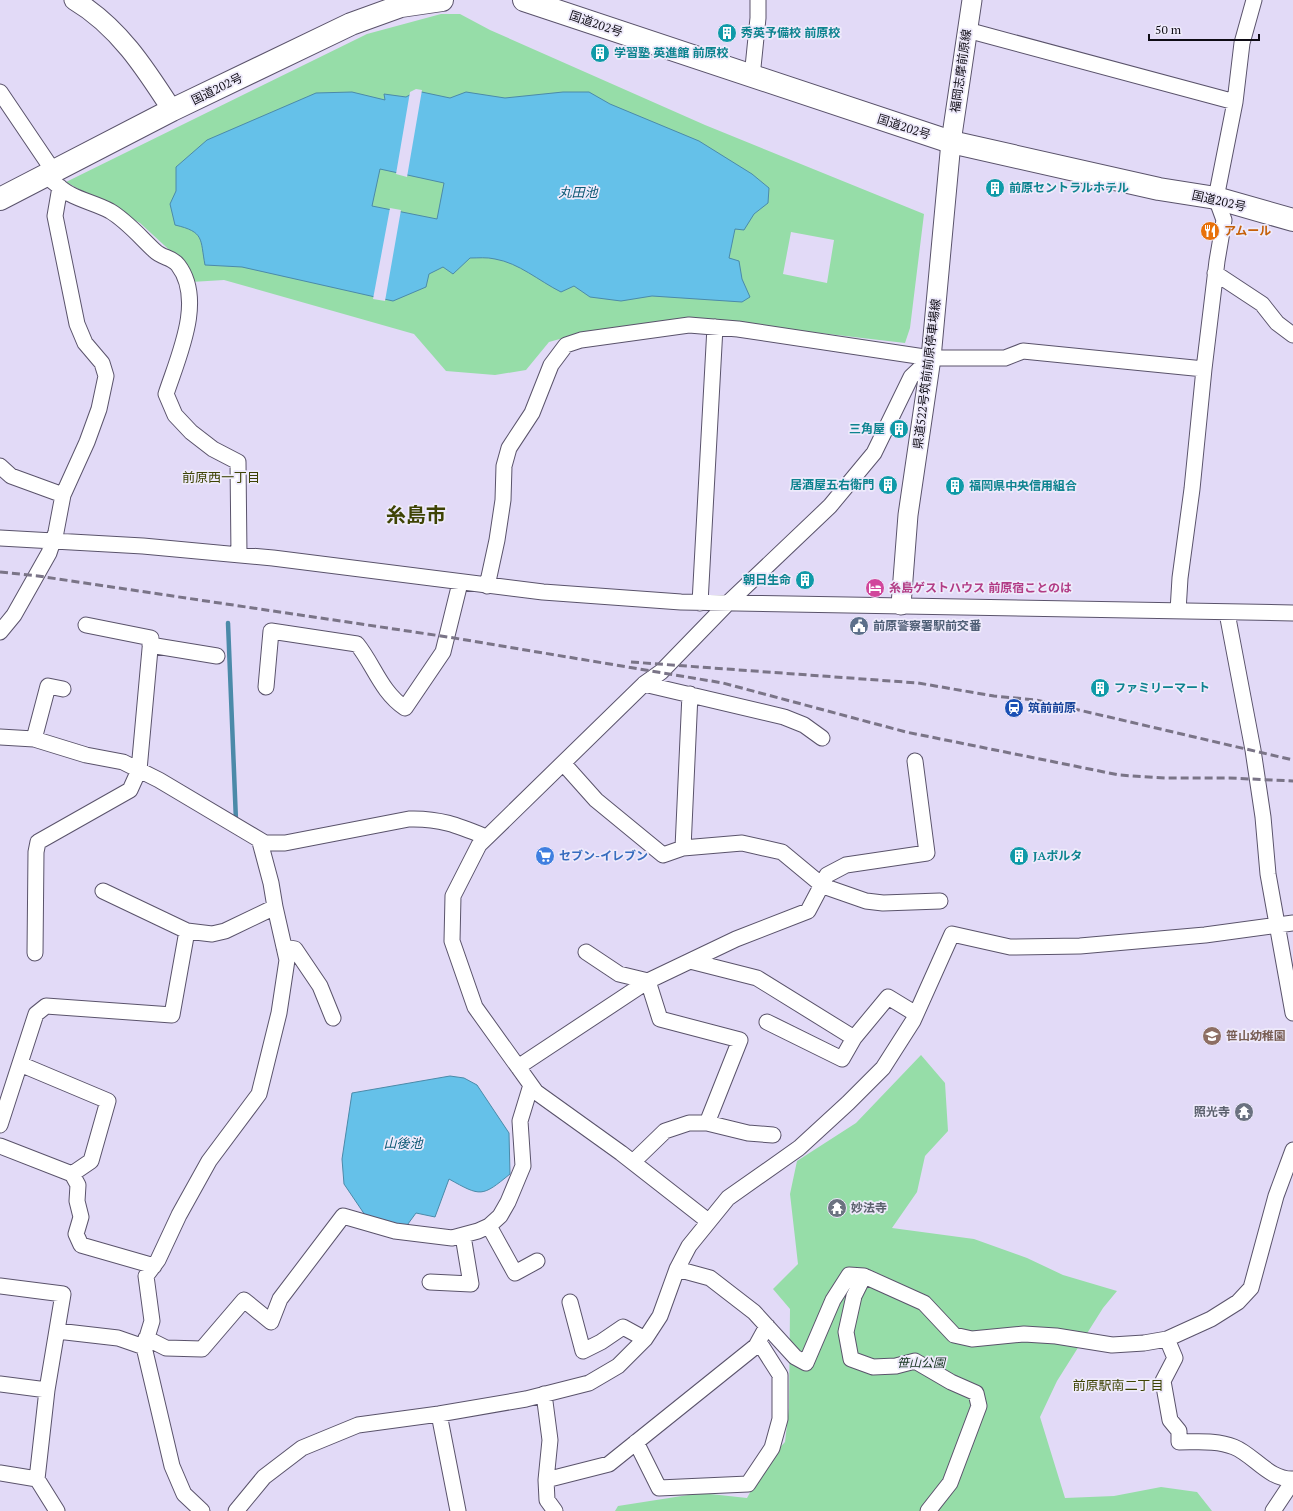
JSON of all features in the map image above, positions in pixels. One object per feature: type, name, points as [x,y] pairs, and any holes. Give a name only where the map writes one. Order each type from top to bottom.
[{"type":"highway","name":"国道202号","points":[[0,199],[54,178],[172,110],[351,24],[401,3],[442,0]]},
{"type":"highway","name":"国道202号","points":[[524,0],[951,142],[1159,189],[1216,198],[1293,220]]},
{"type":"main road","points":[[74,0],[110,26],[137,56],[172,110]]},
{"type":"main road","name":"福岡志摩前原線","points":[[951,142],[972,0]]},
{"type":"main road","name":"県道522号筑前前原停車場線","points":[[901,605],[908,515],[931,358],[951,142]]},
{"type":"street","points":[[752,77],[758,18],[758,0]]},
{"type":"street","points":[[1178,611],[1180,578],[1192,489],[1215,274],[1224,220],[1216,198],[1235,102],[1242,43],[1254,0]]},
{"type":"street","points":[[967,30],[1235,102]]},
{"type":"street","points":[[0,92],[54,178],[70,194],[110,211],[136,231],[159,254],[172,259],[182,272],[188,294],[189,323],[166,394],[175,415],[191,432],[213,448],[238,462],[239,555]]},
{"type":"street","points":[[0,632],[14,616],[38,576],[53,541],[63,495],[88,442],[99,409],[106,376],[102,363],[85,343],[77,324],[55,216],[54,178]]},
{"type":"street","points":[[1215,274],[1262,304],[1277,323],[1293,335]]},
{"type":"street","points":[[487,586],[497,540],[503,500],[504,466],[509,448],[532,413],[551,365],[566,345],[581,340],[689,325],[738,329],[931,358],[1005,358],[1023,351],[1204,369]]},
{"type":"street","points":[[700,602],[716,327]]},
{"type":"street","points":[[708,1221],[633,1162],[536,1092],[475,1006],[452,941],[453,896],[479,845],[644,684],[661,672],[728,603],[830,506],[874,453],[911,377],[931,358]]},
{"type":"street","points":[[0,466],[11,476],[63,495]]},
{"type":"street","points":[[0,538],[239,555],[551,593],[700,602],[1227,613],[1293,613]]},
{"type":"street","points":[[266,687],[271,631],[357,644],[366,655],[380,682],[396,702],[405,708],[443,652],[460,583]]},
{"type":"street","points":[[1227,613],[1245,714],[1251,736],[1263,817],[1268,874],[1286,924],[1293,1013]]},
{"type":"street","points":[[35,953],[36,852],[38,842],[130,790],[140,770],[151,638],[86,625]]},
{"type":"street","points":[[150,645],[217,656]]},
{"type":"street","points":[[644,684],[784,717],[804,725],[822,738]]},
{"type":"street","points":[[34,739],[48,686],[63,689]]},
{"type":"street","points":[[683,848],[690,694]]},
{"type":"street","points":[[0,737],[34,739],[86,755],[123,762],[159,780],[265,844],[285,842],[409,819],[430,818],[452,823],[486,838]]},
{"type":"street","points":[[518,1067],[648,981],[736,939],[808,911],[823,886],[827,875],[846,865],[927,853],[915,761]]},
{"type":"street","points":[[563,763],[596,800],[664,855],[683,848],[742,843],[782,852],[823,886],[866,901],[883,903],[940,901]]},
{"type":"street","points":[[202,1511],[184,1494],[172,1466],[145,1343],[152,1321],[146,1276],[154,1266],[210,1161],[259,1094],[279,1013],[287,960],[271,883],[260,842]]},
{"type":"street","points":[[103,891],[187,931],[212,934],[225,931],[275,907]]},
{"type":"street","points":[[236,1511],[264,1477],[302,1448],[358,1425],[439,1414],[544,1394],[588,1383],[618,1366],[644,1339],[660,1316],[677,1269],[688,1246],[728,1198],[799,1148],[848,1103],[883,1068],[916,1014],[952,934],[1010,947],[1080,946],[1205,935],[1286,924]]},
{"type":"street","points":[[0,1125],[36,1014],[46,1006],[172,1015],[187,931]]},
{"type":"street","points":[[284,947],[295,949],[320,986],[333,1018]]},
{"type":"street","points":[[586,952],[619,974],[648,981]]},
{"type":"street","points":[[690,961],[757,978],[854,1038]]},
{"type":"street","points":[[648,981],[660,1019],[740,1040],[707,1123]]},
{"type":"street","points":[[767,1022],[842,1059],[854,1038],[888,997],[916,1014]]},
{"type":"street","points":[[20,1064],[108,1101],[91,1161],[72,1174]]},
{"type":"street","points":[[57,1331],[118,1338],[166,1348],[202,1349],[244,1300],[271,1322],[280,1299],[343,1216],[411,1234],[452,1238],[463,1236],[489,1226],[500,1216],[508,1202],[523,1166],[520,1121],[531,1085]]},
{"type":"street","points":[[633,1162],[665,1131],[689,1123],[707,1123],[748,1133],[772,1135]]},
{"type":"street","points":[[0,1146],[72,1174],[78,1185],[77,1201],[81,1217],[76,1234],[81,1245],[154,1266]]},
{"type":"street","points":[[677,1269],[710,1278],[754,1312],[795,1357],[806,1363],[830,1306],[849,1275],[864,1276],[924,1303],[954,1335],[972,1340],[1024,1334],[1056,1336],[1112,1345],[1144,1343],[1167,1339],[1211,1319],[1238,1302],[1251,1288],[1276,1196],[1293,1150]]},
{"type":"street","points":[[489,1226],[515,1273],[537,1261]]},
{"type":"street","points":[[430,1282],[471,1284],[463,1236]]},
{"type":"street","points":[[864,1276],[854,1296],[846,1332],[852,1359],[873,1367],[896,1366],[915,1361],[951,1382],[976,1393],[978,1398],[979,1406],[950,1482],[928,1511]]},
{"type":"street","points":[[0,1286],[63,1294],[47,1390],[37,1479],[57,1511]]},
{"type":"street","points":[[570,1302],[584,1351],[601,1342],[623,1327],[644,1339]]},
{"type":"street","points":[[546,1480],[609,1464],[759,1342],[767,1326]]},
{"type":"street","points":[[1167,1339],[1175,1358],[1163,1381],[1170,1420],[1179,1430],[1179,1442],[1214,1442],[1236,1447],[1266,1470],[1293,1480],[1273,1511]]},
{"type":"street","points":[[636,1442],[659,1488],[748,1484],[772,1448],[780,1419],[780,1375],[759,1342]]},
{"type":"street","points":[[0,1384],[47,1390]]},
{"type":"street","points":[[544,1394],[550,1440],[546,1480],[547,1500],[555,1511]]},
{"type":"street","points":[[439,1414],[458,1511]]},
{"type":"street","points":[[0,1473],[37,1479]]},
{"type":"green space","points":[[441,14],[460,14],[490,30],[705,125],[924,214],[910,328],[905,343],[760,326],[574,335],[549,342],[526,370],[495,375],[446,371],[414,334],[224,280],[191,282],[177,257],[140,223],[66,182],[367,34]],"holes":[[[791,232],[834,240],[827,283],[783,274]]]},
{"type":"green space","name":"笹山公園","points":[[921,1055],[945,1083],[948,1131],[925,1156],[917,1192],[892,1228],[974,1239],[1027,1258],[1063,1275],[1117,1291],[1103,1308],[1057,1381],[1040,1417],[1065,1498],[1114,1496],[1161,1487],[1197,1492],[1212,1511],[615,1511],[618,1506],[701,1493],[747,1498],[768,1460],[785,1442],[789,1408],[790,1309],[773,1289],[798,1264],[790,1194],[797,1161],[856,1123]]},
{"type":"water","name":"丸田池","points":[[417,91],[450,98],[466,92],[505,98],[563,92],[589,92],[610,104],[699,141],[752,174],[769,188],[768,203],[754,214],[744,230],[735,229],[729,258],[739,261],[742,279],[750,297],[742,302],[652,296],[621,301],[590,297],[574,286],[561,292],[529,273],[504,261],[489,258],[470,258],[453,274],[443,267],[429,274],[426,287],[393,301],[242,267],[205,265],[201,243],[196,234],[175,225],[170,204],[176,191],[176,167],[207,140],[316,93],[352,92],[385,100],[384,94],[406,97]],"holes":[[[380,169],[444,183],[437,219],[372,206]]]},
{"type":"water","name":"山後池","points":[[450,1076],[464,1078],[477,1085],[509,1133],[510,1174],[493,1187],[481,1192],[468,1189],[449,1179],[435,1217],[416,1213],[405,1228],[365,1215],[344,1184],[342,1159],[352,1093]]},
{"type":"pier","points":[[416,89],[422,90],[407,177],[396,174],[410,92]]},
{"type":"pier","points":[[390,208],[401,210],[385,301],[373,299]]},
{"type":"waterway","points":[[228,623],[236,821]]},
{"type":"railway","points":[[0,572],[38,576],[448,637],[723,683],[906,732],[1119,775],[1165,778],[1229,778],[1293,781]]},
{"type":"railway","points":[[631,662],[918,683],[994,696],[1036,700],[1293,760]]},
{"type":"place","name":"秀英予備校 前原校","points":[[727,33]]},
{"type":"place","name":"学習塾 英進館 前原校","points":[[600,53]]},
{"type":"place","name":"前原セントラルホテル","points":[[995,188]]},
{"type":"place","name":"アムール","points":[[1210,231]]},
{"type":"place","name":"三角屋","points":[[899,429]]},
{"type":"place","name":"居酒屋五右衛門","points":[[888,485]]},
{"type":"place","name":"福岡県中央信用組合","points":[[955,486]]},
{"type":"place","name":"朝日生命","points":[[805,580]]},
{"type":"place","name":"糸島ゲストハウス 前原宿ことのは","points":[[875,588]]},
{"type":"place","name":"前原警察署駅前交番","points":[[859,626]]},
{"type":"place","name":"ファミリーマート","points":[[1100,688]]},
{"type":"place","name":"筑前前原","points":[[1014,708]]},
{"type":"place","name":"セブン-イレブン","points":[[545,856]]},
{"type":"place","name":"JAポルタ","points":[[1019,856]]},
{"type":"place","name":"笹山幼稚園","points":[[1212,1036]]},
{"type":"place","name":"照光寺","points":[[1244,1112]]},
{"type":"place","name":"妙法寺","points":[[837,1208]]},
{"type":"district","name":"前原西一丁目","points":[[221,477]]},
{"type":"district","name":"糸島市","points":[[416,515]]},
{"type":"district","name":"前原駅南二丁目","points":[[1118,1385]]}]
